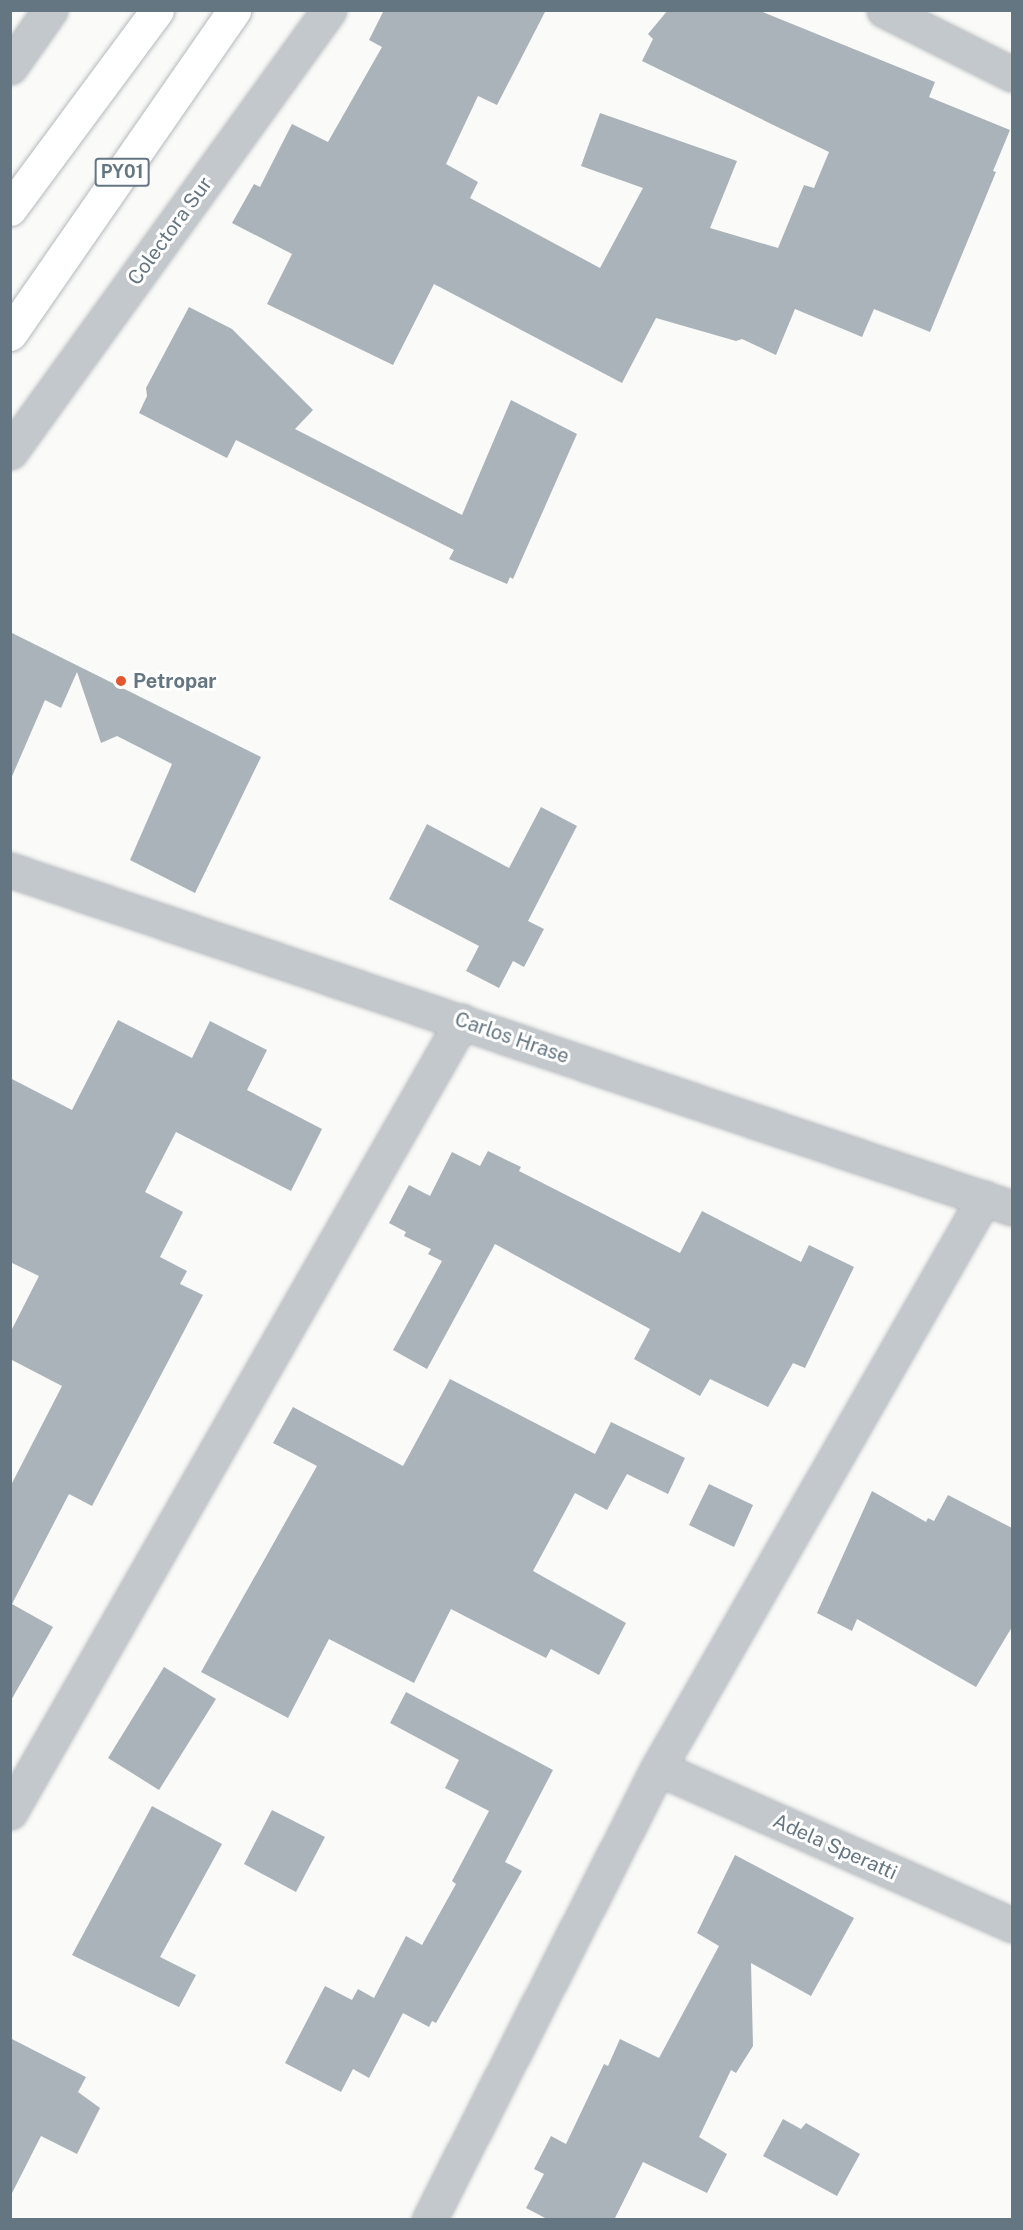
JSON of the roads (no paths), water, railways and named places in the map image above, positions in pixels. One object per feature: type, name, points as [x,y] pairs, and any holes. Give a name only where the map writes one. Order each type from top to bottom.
[{"type":"highway","points":[[10,209],[157,10]]},
{"type":"highway","name":"PY01","points":[[10,334],[234,10]]},
{"type":"street","points":[[10,67],[50,10]]},
{"type":"street","name":"Colectora Sur","points":[[10,452],[329,10]]},
{"type":"street","points":[[884,10],[1012,74]]},
{"type":"street","name":"Carlos Hrase","points":[[10,870],[998,1203]]},
{"type":"street","points":[[10,1812],[462,1021]]},
{"type":"street","points":[[429,2220],[658,1768],[998,1203]]},
{"type":"street","name":"Adela Speratti","points":[[658,1768],[1012,1925]]},
{"type":"place","name":"Petropar","points":[[121,681]]}]
